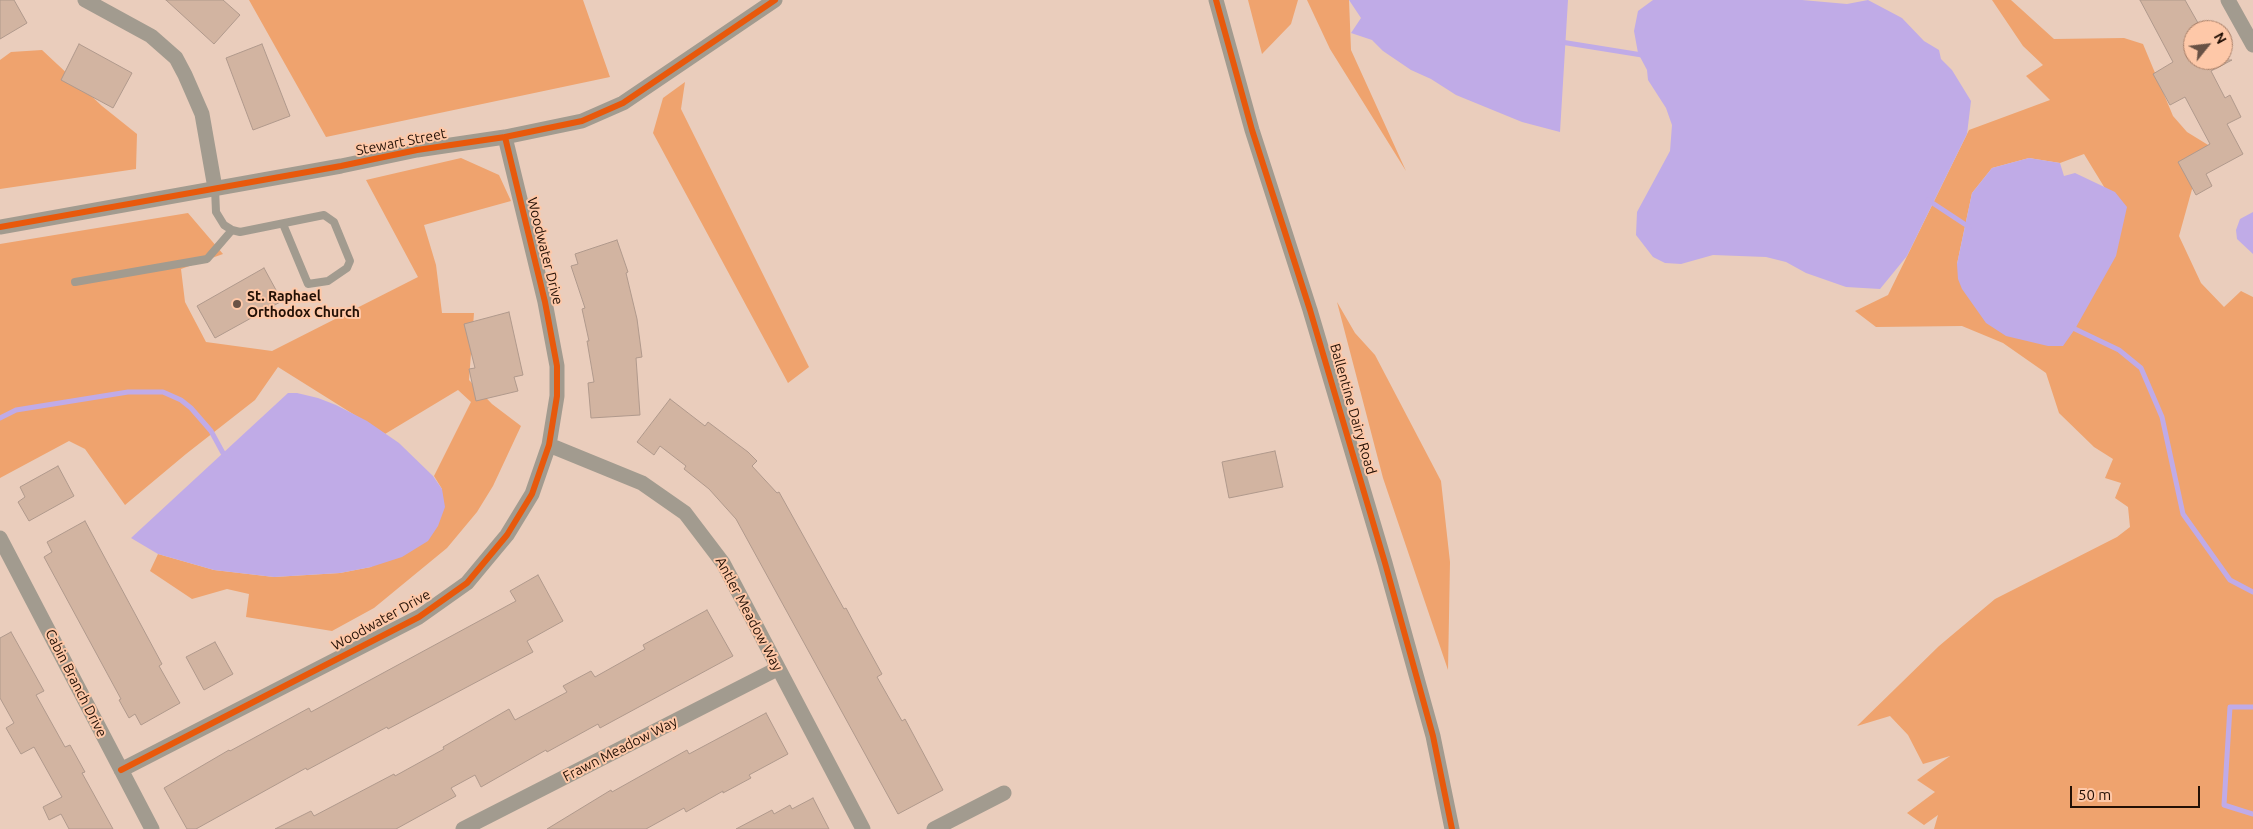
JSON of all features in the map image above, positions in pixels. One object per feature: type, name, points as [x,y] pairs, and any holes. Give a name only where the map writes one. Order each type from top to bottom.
[{"type":"street","points":[[85,0],[151,36],[176,58],[202,114],[215,188]]},
{"type":"street","name":"Stewart Street","points":[[0,227],[417,150],[505,137],[582,121],[623,103],[775,0]]},
{"type":"street","name":"Ballentine Dairy Road","points":[[1216,0],[1252,130],[1310,310],[1385,563],[1434,736],[1452,829]]},
{"type":"street","points":[[2228,0],[2253,45]]},
{"type":"street","name":"Woodwater Drive","points":[[121,770],[419,616],[467,583],[507,535],[532,494],[549,445],[557,396],[557,366],[545,302],[505,137]]},
{"type":"street","name":"Antler Meadow Way","points":[[549,445],[642,483],[685,513],[724,563],[863,829]]},
{"type":"street","name":"Cabin Branch Drive","points":[[0,538],[152,829]]},
{"type":"street","name":"Frawn Meadow Way","points":[[463,829],[778,669]]},
{"type":"street","points":[[934,829],[1004,793]]},
{"type":"lane","points":[[215,188],[216,212],[224,226],[240,232],[324,215],[334,222],[350,261],[347,268],[328,281],[308,284],[283,224]]},
{"type":"lane","points":[[75,282],[207,259],[232,230]]},
{"type":"shaded area","points":[[249,0],[583,0],[610,77],[326,137]]},
{"type":"shaded area","points":[[1248,0],[1298,0],[1291,24],[1262,54]]},
{"type":"shaded area","points":[[1307,0],[1349,0],[1351,50],[1406,171],[1330,49]]},
{"type":"shaded area","points":[[1349,0],[1568,0],[1560,132],[1522,122],[1456,95],[1431,79],[1411,70],[1383,51],[1372,40],[1351,33],[1361,18]]},
{"type":"shaded area","points":[[1653,0],[1802,0],[1847,4],[1868,0],[1902,18],[1924,41],[1939,50],[1941,59],[1952,70],[1971,101],[1967,134],[1907,256],[1880,289],[1846,287],[1806,273],[1786,262],[1766,257],[1713,255],[1681,264],[1665,263],[1653,257],[1636,235],[1637,212],[1670,151],[1672,125],[1666,108],[1648,80],[1647,70],[1638,53],[1634,31],[1638,11]]},
{"type":"shaded area","points":[[1992,0],[2011,0],[2054,39],[2124,38],[2143,44],[2173,116],[2187,132],[2213,148],[2199,164],[2179,236],[2201,283],[2224,307],[2241,291],[2253,297],[2253,829],[1934,829],[1938,815],[1924,825],[1907,813],[1935,792],[1917,780],[1950,756],[1923,764],[1908,735],[1890,716],[1857,726],[1939,646],[1995,599],[2117,537],[2130,527],[2128,507],[2115,498],[2121,483],[2105,478],[2113,459],[2094,447],[2059,413],[2046,373],[2003,343],[1962,326],[1876,327],[1855,311],[1888,295],[1969,130],[2050,100],[2026,76],[2043,65],[2023,46]],"holes":[[[2084,154],[2106,190],[1957,264],[1972,193],[1992,168],[2029,158],[2060,163]]]},
{"type":"shaded area","points":[[42,50],[102,106],[137,134],[136,169],[0,189],[0,60],[11,52]]},
{"type":"shaded area","points":[[685,82],[681,109],[809,367],[788,383],[653,133],[663,98]]},
{"type":"shaded area","points":[[461,158],[499,175],[511,201],[424,225],[436,265],[442,313],[474,313],[469,380],[492,404],[521,426],[493,486],[477,512],[447,548],[374,608],[332,631],[246,617],[249,594],[227,589],[192,599],[150,571],[158,554],[214,570],[274,577],[340,573],[371,567],[442,489],[434,476],[471,402],[458,390],[385,434],[278,367],[255,400],[125,505],[85,449],[69,441],[0,478],[0,244],[188,213],[223,254],[181,269],[185,302],[206,342],[272,351],[418,277],[366,180]]},
{"type":"shaded area","points":[[2029,158],[2060,163],[2064,176],[2075,173],[2115,192],[2127,207],[2116,256],[2075,329],[2063,346],[2048,346],[2006,336],[1986,323],[1962,289],[1958,279],[1957,264],[1972,193],[1992,168]]},
{"type":"shaded area","points":[[2253,212],[2253,254],[2237,239],[2236,230],[2240,219]]},
{"type":"shaded area","points":[[1337,302],[1355,333],[1375,355],[1441,481],[1450,562],[1448,670],[1383,478]]},
{"type":"shaded area","points":[[288,393],[318,398],[367,421],[399,443],[433,476],[442,489],[445,507],[438,526],[428,541],[402,557],[371,567],[340,573],[274,577],[214,570],[158,554],[131,538]]},
{"type":"building","points":[[0,0],[14,0],[27,23],[0,39]]},
{"type":"building","points":[[166,0],[223,0],[240,15],[214,44]]},
{"type":"building","points":[[2140,0],[2185,0],[2196,20],[2183,20],[2183,70],[2213,70],[2211,71],[2225,98],[2230,95],[2241,117],[2227,124],[2243,154],[2206,174],[2212,186],[2196,195],[2178,162],[2210,144],[2185,97],[2170,105],[2153,74],[2173,62]]},
{"type":"building","points":[[79,44],[132,73],[113,108],[61,80]]},
{"type":"building","points":[[262,44],[290,116],[253,130],[226,58]]},
{"type":"building","points":[[617,240],[628,272],[626,273],[637,319],[642,357],[636,358],[640,415],[591,418],[588,383],[594,382],[587,341],[589,341],[582,309],[585,308],[571,266],[578,264],[575,254]]},
{"type":"building","points":[[264,268],[282,301],[215,338],[197,306]]},
{"type":"building","points":[[509,312],[523,375],[514,377],[518,391],[476,401],[469,369],[475,368],[464,324]]},
{"type":"building","points":[[670,399],[705,426],[708,422],[748,452],[757,461],[752,466],[777,493],[779,492],[882,674],[877,677],[902,721],[905,719],[943,790],[898,814],[736,519],[709,489],[684,469],[686,466],[660,446],[654,455],[637,442]]},
{"type":"building","points":[[1275,451],[1283,487],[1229,498],[1222,462]]},
{"type":"building","points":[[58,466],[74,496],[29,521],[18,502],[25,497],[20,487]]},
{"type":"building","points":[[85,521],[162,664],[159,666],[180,703],[141,725],[135,714],[129,718],[119,700],[121,699],[44,557],[52,552],[47,542]]},
{"type":"building","points":[[538,575],[563,621],[527,641],[533,652],[388,729],[387,727],[307,770],[306,768],[196,829],[187,829],[164,788],[229,750],[309,708],[311,712],[516,601],[510,591]]},
{"type":"building","points":[[707,610],[733,656],[600,728],[598,724],[547,752],[546,750],[481,787],[475,775],[451,788],[456,796],[396,829],[275,829],[311,811],[314,816],[394,774],[395,776],[444,749],[443,747],[509,709],[515,720],[567,692],[563,686],[591,671],[595,677],[645,649],[643,645]]},
{"type":"building","points":[[11,632],[44,691],[36,695],[65,747],[70,745],[85,772],[82,773],[113,829],[69,829],[61,814],[49,820],[43,807],[62,797],[34,747],[21,754],[6,728],[14,723],[0,698],[0,638]]},
{"type":"building","points":[[215,642],[233,674],[204,690],[186,657]]},
{"type":"building","points":[[766,713],[788,754],[749,775],[751,778],[723,793],[723,791],[686,812],[684,808],[646,829],[547,829],[611,790],[612,792],[687,750],[689,754]]},
{"type":"building","points":[[813,798],[829,829],[736,829],[772,810],[774,814],[790,805],[792,809]]},
{"type":"waterway","points":[[1561,42],[1642,55]]},
{"type":"waterway","points":[[1928,200],[1969,227]]},
{"type":"waterway","points":[[2072,325],[2075,329],[2119,350],[2141,368],[2162,417],[2183,514],[2230,580],[2253,592]]},
{"type":"waterway","points":[[0,418],[16,410],[128,392],[163,392],[181,400],[191,408],[211,431],[223,453],[229,456]]},
{"type":"waterway","points":[[2253,707],[2230,707],[2224,805],[2253,814]]},
{"type":"cycle path","points":[[0,227],[341,166],[417,150],[505,137],[582,121],[623,103],[775,0]]},
{"type":"cycle path","points":[[1216,0],[1252,130],[1310,310],[1385,563],[1433,736],[1452,829]]},
{"type":"cycle path","points":[[121,770],[419,617],[467,583],[507,535],[532,494],[549,445],[557,396],[557,366],[545,302],[505,137]]},
{"type":"place","name":"St. Raphael Orthodox Church","points":[[237,304]]}]
